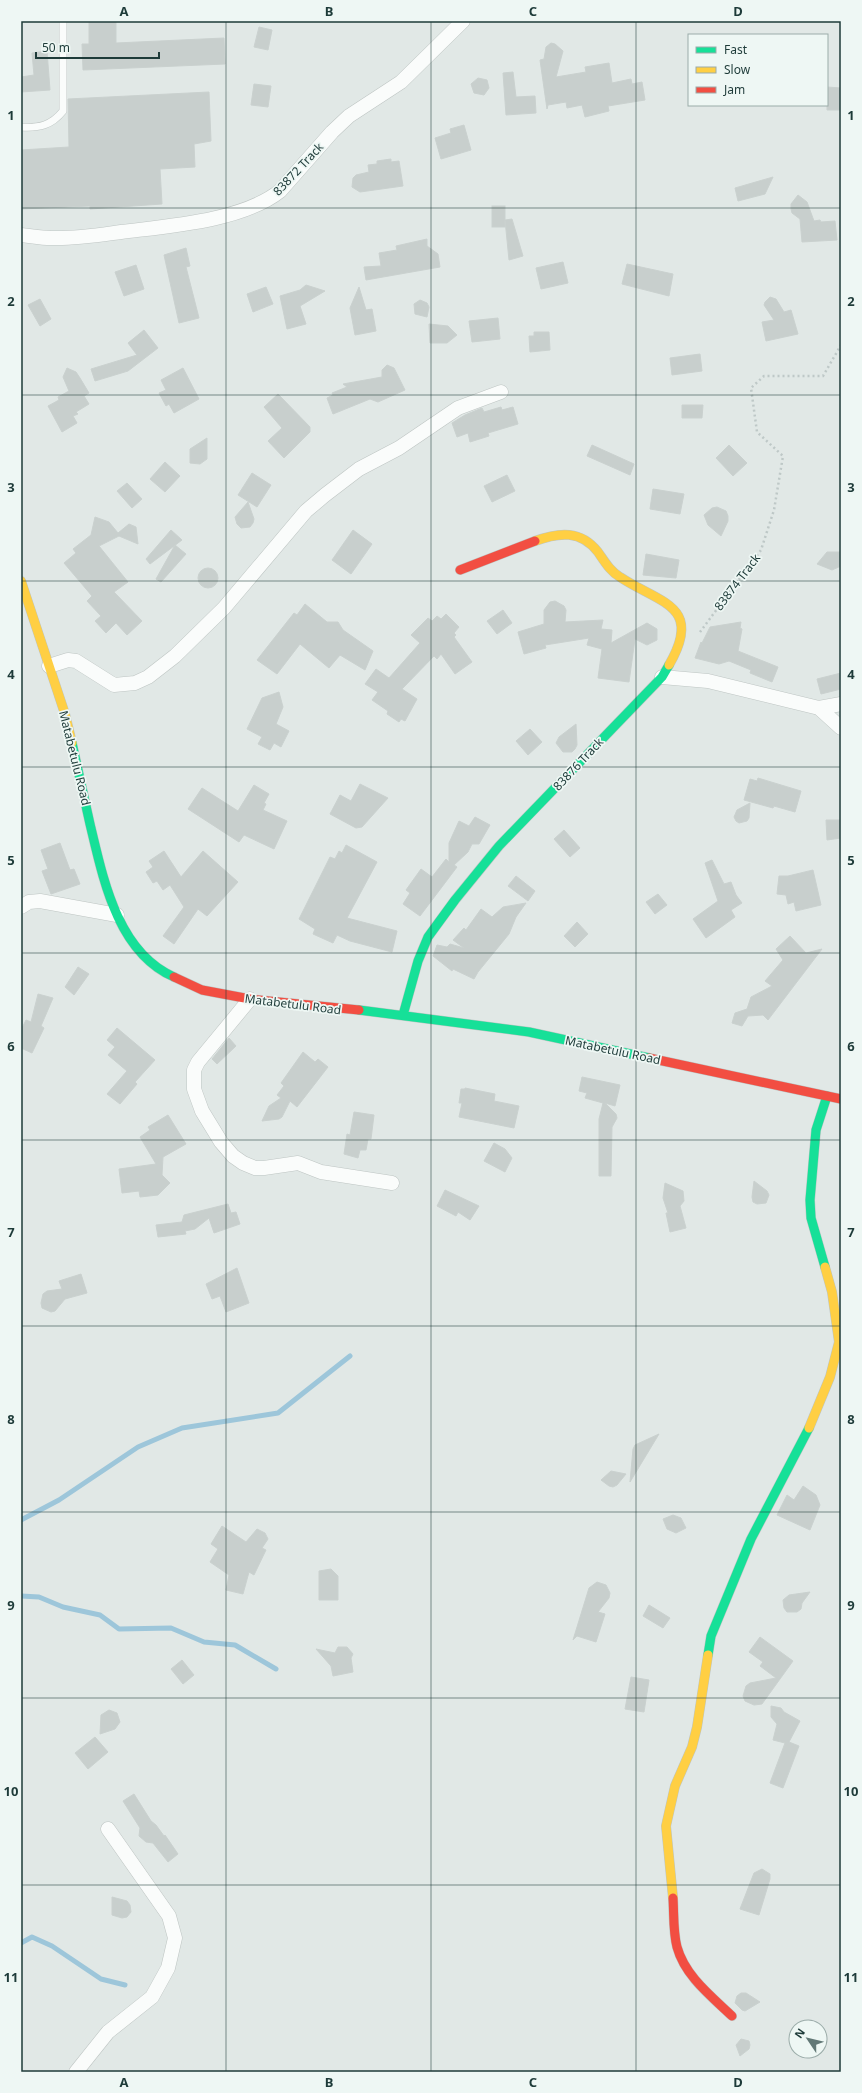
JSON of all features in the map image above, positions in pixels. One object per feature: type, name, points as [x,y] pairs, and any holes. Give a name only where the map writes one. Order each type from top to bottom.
[{"type":"street","name":"83872 Track","points":[[21,236],[52,238],[78,237],[210,220],[248,208],[272,197],[280,191],[332,132],[349,116],[401,82],[462,21]]},
{"type":"street","points":[[49,666],[68,660],[76,661],[114,685],[135,683],[148,677],[175,656],[224,608],[306,511],[325,495],[359,469],[399,448],[458,408],[501,392]]},
{"type":"street","name":"83876 Track","points":[[403,1016],[418,961],[428,937],[455,900],[499,846],[662,677],[678,647],[682,635],[681,627],[671,607],[661,599],[612,572],[594,547],[579,536],[567,532],[552,535],[460,570]]},
{"type":"street","name":"Matabetulu Road","points":[[21,581],[65,714],[99,861],[117,915],[132,941],[150,963],[168,975],[202,990],[250,999],[529,1032],[841,1098]]},
{"type":"street","points":[[662,677],[708,681],[819,708],[841,704]]},
{"type":"street","points":[[819,708],[841,728]]},
{"type":"street","points":[[21,907],[29,902],[40,902],[117,915]]},
{"type":"street","points":[[250,999],[198,1062],[194,1070],[194,1089],[202,1111],[221,1142],[233,1156],[255,1168],[298,1163],[321,1172],[392,1183]]},
{"type":"street","points":[[732,2016],[688,1973],[680,1961],[677,1946],[666,1826],[675,1786],[692,1747],[697,1727],[715,1624],[736,1579],[751,1539],[806,1434],[830,1377],[839,1342],[832,1292],[812,1218],[810,1200],[816,1130],[827,1096]]},
{"type":"street","points":[[76,2072],[108,2032],[152,1997],[168,1968],[175,1938],[169,1916],[108,1829]]},
{"type":"lane","points":[[21,127],[37,128],[48,125],[63,112],[63,21]]},
{"type":"path","name":"83874 Track","points":[[678,647],[698,635],[761,550],[774,510],[783,456],[757,432],[751,388],[764,376],[823,376],[841,345]]},
{"type":"building","points":[[89,21],[116,21],[116,43],[224,38],[225,64],[83,70],[82,44],[89,44]]},
{"type":"building","points":[[259,27],[272,30],[268,50],[254,47]]},
{"type":"building","points":[[551,43],[555,44],[563,51],[556,77],[586,72],[585,67],[609,63],[612,83],[631,79],[632,84],[642,82],[645,100],[608,106],[609,111],[585,117],[582,105],[567,108],[566,102],[548,105],[547,109],[540,60],[544,59],[546,47]]},
{"type":"building","points":[[47,51],[50,90],[21,92],[21,77],[34,75],[32,53]]},
{"type":"building","points":[[513,72],[516,97],[535,96],[536,113],[506,115],[503,73]]},
{"type":"building","points":[[478,78],[487,80],[489,88],[484,95],[474,93],[471,84]]},
{"type":"building","points":[[254,84],[271,86],[268,107],[251,105]]},
{"type":"building","points":[[828,87],[841,88],[841,110],[827,110]]},
{"type":"building","points":[[209,92],[211,141],[194,144],[195,167],[160,169],[162,204],[90,209],[90,206],[21,209],[21,150],[69,147],[68,99]]},
{"type":"building","points":[[464,125],[471,150],[441,159],[435,138],[451,133],[450,129]]},
{"type":"building","points":[[391,159],[391,162],[399,161],[403,186],[360,192],[352,187],[353,178],[356,175],[369,172],[368,165],[377,164],[377,161]]},
{"type":"building","points":[[773,177],[765,194],[738,201],[735,188]]},
{"type":"building","points":[[798,195],[807,202],[814,221],[835,221],[837,240],[802,242],[800,219],[792,213],[791,209],[791,204]]},
{"type":"building","points":[[492,206],[505,206],[505,227],[492,227]]},
{"type":"building","points":[[512,219],[523,256],[509,260],[505,220]]},
{"type":"building","points":[[427,239],[427,246],[438,254],[440,267],[366,280],[364,267],[381,266],[379,253],[397,250],[396,246]]},
{"type":"building","points":[[186,248],[190,266],[186,267],[199,318],[179,323],[164,255]]},
{"type":"building","points":[[563,262],[568,283],[541,289],[536,268]]},
{"type":"building","points":[[627,264],[673,274],[669,296],[622,284]]},
{"type":"building","points":[[136,265],[144,289],[124,296],[115,272]]},
{"type":"building","points":[[306,285],[325,291],[300,306],[306,324],[287,329],[280,296],[300,290]]},
{"type":"building","points":[[266,287],[273,304],[253,312],[247,294]]},
{"type":"building","points":[[359,287],[366,310],[372,309],[376,331],[355,335],[350,308]]},
{"type":"building","points":[[770,297],[776,299],[784,312],[791,310],[798,334],[766,341],[762,322],[774,320],[764,305]]},
{"type":"building","points":[[40,299],[51,319],[40,326],[28,305]]},
{"type":"building","points":[[420,300],[427,303],[429,307],[427,317],[415,314],[414,304]]},
{"type":"building","points":[[498,318],[500,339],[472,342],[469,321]]},
{"type":"building","points":[[429,324],[448,326],[457,335],[447,343],[430,343]]},
{"type":"building","points":[[144,330],[158,348],[128,371],[95,381],[91,369],[137,355],[128,343]]},
{"type":"building","points":[[534,332],[549,332],[550,350],[530,352],[529,336],[534,336]]},
{"type":"building","points":[[700,354],[702,371],[672,375],[670,358]]},
{"type":"building","points":[[387,365],[394,368],[405,390],[378,402],[370,399],[333,414],[327,398],[333,395],[332,393],[347,387],[343,384],[382,377],[382,370]]},
{"type":"building","points":[[67,368],[76,372],[80,378],[89,393],[84,396],[89,404],[76,412],[78,414],[73,416],[77,423],[62,432],[48,406],[59,400],[58,397],[69,391],[63,377]]},
{"type":"building","points":[[183,368],[199,399],[174,413],[169,404],[166,406],[159,393],[166,390],[161,380]]},
{"type":"building","points":[[278,394],[310,427],[310,432],[284,458],[268,441],[282,428],[264,407]]},
{"type":"building","points":[[682,405],[703,405],[702,418],[682,418]]},
{"type":"building","points":[[501,407],[502,410],[513,407],[518,424],[488,433],[489,436],[470,442],[468,433],[457,437],[452,423],[465,415],[482,408],[484,412]]},
{"type":"building","points":[[207,438],[207,459],[200,464],[190,463],[190,449]]},
{"type":"building","points":[[592,445],[634,464],[630,475],[587,456]]},
{"type":"building","points":[[729,445],[747,463],[733,476],[716,458]]},
{"type":"building","points":[[165,462],[180,476],[165,492],[150,479]]},
{"type":"building","points":[[252,473],[271,485],[257,507],[238,495]]},
{"type":"building","points":[[507,475],[515,491],[492,502],[484,486]]},
{"type":"building","points":[[127,483],[142,499],[132,508],[117,491]]},
{"type":"building","points":[[653,489],[684,494],[680,514],[650,509]]},
{"type":"building","points":[[248,502],[254,519],[253,523],[250,527],[241,528],[237,524],[235,517]]},
{"type":"building","points":[[717,507],[726,511],[728,516],[728,521],[721,536],[708,525],[704,515],[712,508]]},
{"type":"building","points":[[95,517],[109,522],[118,533],[129,524],[136,527],[138,544],[119,536],[99,546],[128,582],[114,592],[142,621],[127,635],[116,623],[106,633],[95,621],[101,616],[87,601],[92,596],[64,563],[76,553],[73,549],[91,535]]},
{"type":"building","points":[[171,530],[182,540],[150,564],[146,559]]},
{"type":"building","points":[[353,530],[372,544],[351,574],[332,560]]},
{"type":"building","points":[[175,545],[186,554],[161,582],[156,579]]},
{"type":"building","points":[[827,552],[841,552],[841,566],[832,570],[817,564]]},
{"type":"building","points":[[646,554],[679,560],[676,578],[643,575]]},
{"type":"building","points":[[208,568],[215,571],[218,578],[215,585],[208,588],[201,585],[198,578],[201,571]]},
{"type":"building","points":[[555,601],[564,606],[566,610],[565,622],[603,620],[601,629],[612,630],[611,643],[647,623],[657,629],[657,640],[647,645],[635,639],[629,682],[598,678],[602,649],[587,645],[589,638],[545,645],[546,648],[524,654],[518,632],[544,624],[544,610],[550,602]]},
{"type":"building","points":[[305,604],[327,622],[338,622],[343,630],[373,651],[365,670],[340,655],[329,668],[300,644],[277,674],[257,660],[294,613],[297,615]]},
{"type":"building","points":[[503,610],[512,623],[497,634],[487,621]]},
{"type":"building","points":[[446,614],[459,627],[454,633],[456,635],[454,637],[472,662],[455,674],[441,654],[437,659],[434,656],[402,689],[417,699],[405,721],[401,719],[399,722],[387,714],[388,711],[372,700],[378,692],[365,684],[376,669],[389,678],[420,643],[411,635],[428,618],[432,621],[437,616],[441,619]]},
{"type":"building","points":[[741,622],[740,628],[742,629],[738,651],[778,667],[772,682],[750,673],[751,670],[729,661],[719,664],[695,658],[701,642],[702,643],[710,627]]},
{"type":"building","points":[[841,673],[841,689],[821,694],[817,679]]},
{"type":"building","points":[[279,692],[283,707],[276,724],[289,731],[281,747],[274,743],[270,750],[258,744],[262,737],[247,729],[262,698]]},
{"type":"building","points":[[576,724],[577,745],[572,752],[563,752],[556,743],[559,737]]},
{"type":"building","points":[[530,729],[542,742],[528,755],[516,741]]},
{"type":"building","points":[[758,778],[801,791],[795,812],[744,800],[750,779],[757,781]]},
{"type":"building","points":[[360,784],[388,798],[362,827],[356,828],[330,814],[340,795],[351,801]]},
{"type":"building","points":[[254,785],[269,794],[264,803],[266,804],[263,810],[287,821],[274,849],[244,835],[239,842],[188,809],[202,788],[238,811]]},
{"type":"building","points":[[750,803],[749,818],[747,821],[739,823],[734,817],[737,810]]},
{"type":"building","points":[[475,817],[490,825],[479,844],[472,844],[468,852],[454,865],[457,867],[420,916],[403,904],[410,893],[406,890],[421,869],[432,877],[446,859],[449,862],[449,843],[459,821],[469,826]]},
{"type":"building","points":[[826,820],[841,820],[841,838],[827,840]]},
{"type":"building","points":[[564,830],[580,848],[570,857],[554,839]]},
{"type":"building","points":[[60,843],[70,870],[74,869],[80,884],[51,894],[42,871],[48,869],[41,850]]},
{"type":"building","points":[[346,845],[377,862],[347,918],[397,931],[392,952],[350,941],[337,935],[333,943],[313,934],[315,929],[299,919],[330,857],[335,859],[339,851],[342,853]]},
{"type":"building","points":[[164,851],[181,877],[203,851],[238,882],[207,916],[198,909],[174,944],[163,936],[184,907],[170,885],[163,890],[157,881],[153,883],[146,872],[153,867],[149,861]]},
{"type":"building","points":[[712,860],[724,884],[731,882],[736,895],[742,903],[731,910],[735,917],[706,938],[693,919],[718,901],[705,863]]},
{"type":"building","points":[[813,870],[821,905],[796,911],[794,902],[788,904],[786,895],[777,894],[779,876],[788,876]]},
{"type":"building","points":[[516,876],[535,891],[528,901],[508,886]]},
{"type":"building","points":[[658,894],[667,905],[655,914],[646,902]]},
{"type":"building","points":[[526,903],[516,917],[509,934],[474,979],[453,969],[452,971],[433,956],[437,945],[447,947],[450,944],[464,948],[453,940],[464,928],[466,930],[481,909],[492,917],[503,907]]},
{"type":"building","points":[[577,922],[588,934],[575,947],[564,936]]},
{"type":"building","points":[[790,936],[806,953],[822,949],[768,1020],[763,1015],[748,1016],[742,1026],[732,1023],[735,1013],[747,1009],[751,997],[772,986],[765,981],[783,960],[776,949]]},
{"type":"building","points":[[78,967],[89,974],[74,995],[65,987]]},
{"type":"building","points":[[38,994],[53,998],[41,1026],[44,1028],[32,1053],[21,1048],[21,1030],[26,1020],[31,1022]]},
{"type":"building","points":[[117,1028],[155,1060],[135,1082],[137,1084],[120,1104],[107,1094],[127,1071],[108,1055],[115,1047],[107,1040]]},
{"type":"building","points":[[229,1038],[236,1046],[217,1064],[212,1059]]},
{"type":"building","points":[[303,1052],[315,1062],[318,1059],[328,1067],[297,1107],[290,1101],[282,1117],[279,1119],[262,1121],[269,1106],[281,1098],[277,1095],[284,1086],[281,1083]]},
{"type":"building","points":[[582,1077],[620,1085],[615,1106],[605,1103],[616,1114],[617,1118],[612,1127],[611,1176],[599,1176],[599,1119],[603,1103],[585,1098],[587,1093],[579,1091]]},
{"type":"building","points":[[465,1088],[495,1094],[494,1101],[519,1106],[514,1128],[459,1117],[462,1103],[459,1103],[461,1089]]},
{"type":"building","points":[[354,1112],[374,1115],[371,1139],[368,1139],[366,1150],[360,1150],[358,1158],[344,1154],[347,1134],[350,1135]]},
{"type":"building","points":[[168,1115],[186,1144],[163,1157],[162,1175],[170,1183],[158,1195],[140,1197],[139,1191],[122,1193],[119,1169],[156,1164],[140,1137],[150,1130],[148,1127]]},
{"type":"building","points":[[494,1143],[505,1149],[512,1158],[505,1172],[484,1161]]},
{"type":"building","points":[[754,1181],[767,1191],[769,1195],[766,1203],[757,1204],[753,1202],[752,1197]]},
{"type":"building","points":[[665,1183],[683,1191],[684,1201],[680,1206],[686,1228],[670,1232],[666,1213],[668,1213],[663,1198]]},
{"type":"building","points":[[445,1190],[479,1206],[470,1220],[458,1212],[456,1216],[437,1206]]},
{"type":"building","points":[[228,1204],[231,1213],[236,1212],[240,1224],[214,1233],[209,1218],[195,1229],[185,1231],[186,1234],[158,1237],[156,1225],[182,1222],[184,1215]]},
{"type":"building","points":[[237,1268],[249,1303],[226,1312],[220,1296],[212,1299],[206,1284]]},
{"type":"building","points":[[81,1274],[87,1293],[65,1299],[55,1311],[51,1312],[42,1308],[41,1303],[43,1294],[47,1291],[62,1289],[59,1281]]},
{"type":"building","points":[[659,1434],[630,1482],[633,1449],[635,1445]]},
{"type":"building","points":[[611,1471],[626,1474],[617,1485],[613,1487],[601,1480]]},
{"type":"building","points":[[803,1486],[816,1495],[820,1505],[810,1530],[777,1515],[787,1495],[794,1500]]},
{"type":"building","points":[[673,1515],[681,1518],[686,1528],[676,1533],[667,1529],[663,1519]]},
{"type":"building","points":[[222,1526],[246,1542],[257,1529],[265,1533],[268,1539],[262,1548],[266,1550],[254,1575],[249,1572],[243,1594],[226,1590],[229,1575],[210,1562],[218,1549],[211,1544]]},
{"type":"building","points":[[331,1569],[338,1576],[338,1600],[319,1600],[319,1571]]},
{"type":"building","points":[[597,1582],[606,1585],[610,1593],[609,1598],[598,1612],[605,1614],[596,1642],[577,1636],[573,1640],[589,1588]]},
{"type":"building","points":[[810,1592],[802,1603],[801,1609],[797,1612],[787,1612],[784,1608],[783,1600],[789,1595]]},
{"type":"building","points":[[649,1605],[670,1618],[663,1628],[643,1616]]},
{"type":"building","points":[[760,1637],[793,1661],[762,1704],[754,1705],[745,1701],[743,1696],[746,1686],[750,1683],[776,1678],[760,1666],[763,1662],[749,1652]]},
{"type":"building","points":[[338,1647],[347,1647],[353,1654],[351,1658],[353,1672],[333,1676],[331,1666],[316,1649],[335,1653]]},
{"type":"building","points":[[182,1660],[194,1675],[183,1684],[171,1669]]},
{"type":"building","points":[[631,1677],[649,1680],[644,1712],[625,1709]]},
{"type":"building","points":[[771,1706],[781,1708],[784,1712],[800,1721],[789,1742],[799,1746],[783,1788],[770,1783],[785,1743],[773,1740],[777,1724],[771,1717]]},
{"type":"building","points":[[109,1710],[117,1713],[120,1722],[115,1729],[100,1734],[101,1715]]},
{"type":"building","points":[[95,1737],[108,1752],[88,1769],[75,1753]]},
{"type":"building","points":[[134,1794],[151,1821],[164,1836],[165,1835],[178,1854],[168,1862],[153,1843],[146,1842],[139,1836],[140,1828],[123,1801]]},
{"type":"building","points":[[762,1869],[770,1874],[770,1879],[759,1915],[740,1909],[754,1873]]},
{"type":"building","points":[[112,1897],[127,1901],[130,1905],[131,1912],[127,1917],[122,1918],[112,1915]]},
{"type":"building","points":[[741,1993],[746,1993],[760,2002],[745,2011],[742,2010],[735,2003],[737,1996]]},
{"type":"building","points":[[741,2039],[749,2041],[750,2045],[749,2049],[740,2056],[736,2045]]},
{"type":"waterway","points":[[21,1520],[59,1500],[138,1447],[182,1428],[278,1413],[350,1356]]},
{"type":"waterway","points":[[21,1596],[39,1597],[63,1607],[100,1615],[119,1629],[171,1628],[204,1642],[235,1645],[276,1669]]},
{"type":"waterway","points":[[21,1943],[32,1937],[52,1946],[101,1979],[125,1985]]},
{"type":"traffic: fast","points":[[403,1015],[418,961],[428,937],[455,900],[499,846],[662,677],[669,665]]},
{"type":"traffic: fast","points":[[72,743],[90,824],[107,890],[116,911],[126,932],[139,950],[155,965],[174,977]]},
{"type":"traffic: fast","points":[[359,1010],[529,1032],[649,1058]]},
{"type":"traffic: fast","points":[[825,1267],[811,1218],[810,1200],[816,1130],[827,1096]]},
{"type":"traffic: fast","points":[[708,1655],[711,1636],[751,1539],[809,1428]]},
{"type":"traffic: slow","points":[[535,541],[561,535],[577,536],[591,545],[616,575],[662,600],[672,608],[679,618],[682,630],[679,645],[669,665]]},
{"type":"traffic: slow","points":[[21,581],[65,714],[72,743]]},
{"type":"traffic: slow","points":[[809,1428],[830,1377],[839,1342],[832,1292],[825,1267]]},
{"type":"traffic: slow","points":[[673,1898],[666,1826],[675,1786],[692,1747],[697,1727],[708,1655]]},
{"type":"traffic: jam","points":[[460,570],[535,541]]},
{"type":"traffic: jam","points":[[174,977],[202,990],[250,999],[359,1010]]},
{"type":"traffic: jam","points":[[649,1058],[841,1099]]},
{"type":"traffic: jam","points":[[673,1898],[675,1935],[677,1947],[681,1957],[692,1976],[707,1993],[732,2016]]}]
